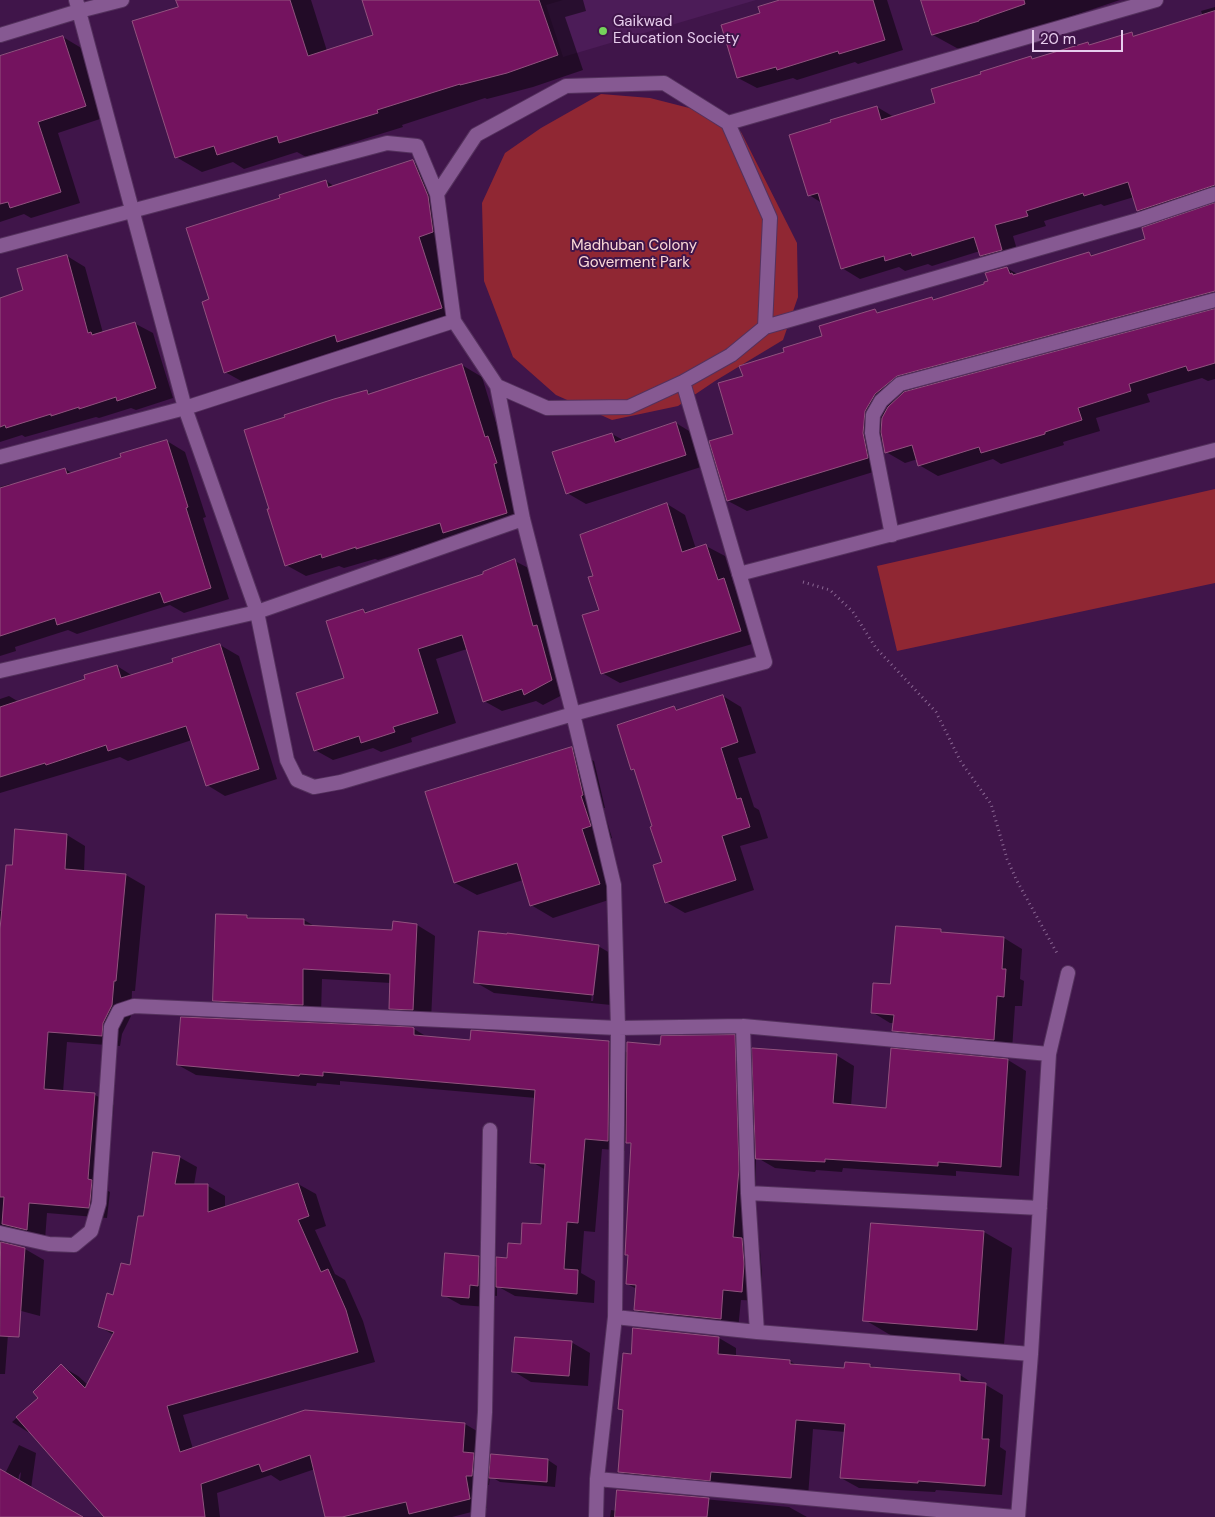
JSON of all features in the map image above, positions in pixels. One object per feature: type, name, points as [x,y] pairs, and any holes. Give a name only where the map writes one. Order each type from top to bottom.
[{"type":"street","points":[[0,35],[77,5],[122,0]]},
{"type":"street","points":[[728,123],[1156,0]]},
{"type":"street","points":[[77,5],[185,408],[257,612],[286,760],[297,780],[314,786],[341,782],[573,714],[765,662],[683,382]]},
{"type":"street","points":[[437,194],[476,135],[566,86],[664,83],[728,123],[770,218],[765,327]]},
{"type":"street","points":[[0,246],[387,143],[418,146],[437,194],[454,321],[497,386],[523,519],[614,885],[618,1028],[615,1317],[597,1480],[596,1517]]},
{"type":"street","points":[[497,386],[547,408],[630,407],[683,382],[731,355],[765,327],[1138,220],[1215,194]]},
{"type":"street","points":[[892,535],[872,433],[873,415],[881,401],[900,384],[1215,300]]},
{"type":"street","points":[[0,457],[185,408],[454,321]]},
{"type":"street","points":[[739,574],[1215,450]]},
{"type":"street","points":[[0,671],[257,612],[523,519]]},
{"type":"street","points":[[1018,1517],[1031,1354],[1049,1054],[1068,973]]},
{"type":"street","points":[[0,1233],[48,1244],[74,1246],[90,1230],[100,1202],[111,1027],[119,1011],[134,1006],[618,1028],[743,1026],[1049,1054]]},
{"type":"street","points":[[743,1026],[748,1193],[757,1332]]},
{"type":"street","points":[[478,1517],[485,1412],[490,1130]]},
{"type":"street","points":[[748,1193],[1040,1208]]},
{"type":"street","points":[[615,1317],[757,1332],[1031,1354]]},
{"type":"street","points":[[597,1480],[1014,1517]]},
{"type":"path","points":[[795,580],[830,590],[852,612],[876,648],[936,712],[961,762],[991,804],[1010,866],[1068,973]]},
{"type":"shaded area","name":"Gaikwad Education Society","points":[[563,0],[756,0],[563,57],[546,5]]},
{"type":"green space","name":"Madhuban Colony Goverment Park","points":[[601,94],[650,98],[705,112],[741,132],[797,243],[798,297],[783,340],[678,406],[612,420],[556,395],[513,357],[484,281],[482,203],[505,153],[541,128]]},
{"type":"green space","points":[[1215,489],[1215,583],[897,651],[877,566]]},
{"type":"building","points":[[176,0],[290,0],[308,56],[373,35],[362,0],[539,0],[558,55],[507,73],[460,84],[377,110],[378,113],[279,143],[277,136],[217,155],[214,146],[175,158],[132,21],[178,7]]},
{"type":"building","points":[[780,0],[873,0],[885,40],[839,54],[838,51],[777,70],[776,67],[737,78],[721,25],[760,13],[758,7]]},
{"type":"building","points":[[921,0],[1024,0],[1025,4],[979,21],[932,35]]},
{"type":"building","points":[[1215,11],[1215,185],[1137,211],[1128,182],[1084,196],[1083,193],[1026,211],[1028,216],[995,225],[1002,250],[980,256],[974,237],[912,256],[911,253],[885,261],[884,256],[841,269],[818,193],[808,196],[789,135],[877,106],[881,120],[935,103],[931,89],[981,74],[980,72],[1031,56],[1032,59],[1088,42],[1089,45],[1132,32],[1133,36]]},
{"type":"building","points":[[63,36],[86,106],[38,122],[61,192],[10,208],[8,202],[0,204],[0,56]]},
{"type":"building","points":[[413,160],[428,196],[433,232],[419,237],[442,308],[337,342],[335,335],[224,373],[202,302],[209,299],[186,228],[280,198],[279,195],[326,180],[328,187]]},
{"type":"building","points":[[1215,203],[1215,291],[897,376],[875,394],[865,411],[863,433],[868,458],[727,501],[709,441],[733,434],[718,383],[743,376],[739,366],[784,352],[783,348],[822,336],[819,326],[875,309],[877,313],[932,297],[933,300],[984,284],[984,282],[988,281],[985,273],[1007,267],[1010,274],[1012,273],[1013,275],[1089,252],[1091,256],[1145,239],[1142,228]]},
{"type":"building","points":[[67,255],[88,333],[91,332],[92,335],[135,322],[156,388],[117,401],[116,397],[79,409],[79,407],[51,416],[51,414],[6,428],[5,425],[0,427],[0,298],[23,290],[17,269]]},
{"type":"building","points":[[1215,309],[1215,363],[1188,371],[1186,366],[1129,384],[1131,391],[1078,408],[1082,420],[1045,432],[1045,434],[981,453],[979,447],[918,466],[912,445],[885,453],[881,432],[882,418],[888,407],[904,392]]},
{"type":"building","points":[[462,364],[485,437],[488,436],[497,463],[494,464],[507,513],[443,533],[440,523],[356,549],[356,547],[322,558],[321,554],[285,566],[244,430],[334,399],[367,390],[368,394]]},
{"type":"building","points":[[676,422],[686,455],[566,494],[552,452],[612,433],[615,442]]},
{"type":"building","points":[[167,440],[211,588],[164,603],[160,592],[57,625],[55,618],[0,636],[0,488],[65,468],[67,474],[121,457],[120,454]]},
{"type":"building","points":[[667,503],[682,552],[706,544],[718,580],[724,578],[741,631],[601,674],[582,615],[599,610],[588,577],[593,576],[580,535]]},
{"type":"building","points":[[515,559],[533,626],[537,625],[552,680],[524,695],[522,689],[483,702],[462,635],[418,649],[438,713],[393,727],[395,732],[361,743],[359,736],[314,751],[296,693],[344,678],[326,621],[363,609],[365,613],[483,574],[483,572]]},
{"type":"building","points":[[220,644],[259,769],[206,786],[186,726],[108,751],[106,745],[46,765],[45,763],[0,777],[0,707],[85,679],[84,675],[117,665],[121,678],[173,662],[172,659]]},
{"type":"building","points":[[723,695],[738,742],[721,748],[737,799],[741,798],[750,827],[722,836],[736,880],[665,903],[653,865],[662,862],[634,769],[631,770],[617,725],[674,706],[676,710]]},
{"type":"building","points":[[572,747],[583,795],[581,796],[591,826],[582,829],[600,884],[530,906],[517,863],[454,883],[425,792]]},
{"type":"building","points":[[15,829],[67,834],[65,869],[126,874],[116,981],[114,981],[112,1005],[103,1023],[102,1036],[48,1032],[44,1089],[95,1093],[88,1179],[92,1180],[89,1208],[29,1203],[27,1230],[2,1224],[4,1197],[0,1197],[0,929],[6,865],[12,865]]},
{"type":"building","points":[[216,914],[247,915],[247,918],[304,919],[304,925],[392,930],[393,921],[417,924],[413,1010],[389,1009],[390,974],[303,969],[303,1005],[213,1001]]},
{"type":"building","points":[[896,926],[941,929],[941,932],[1004,937],[1002,969],[1006,969],[1004,997],[997,996],[994,1040],[892,1031],[894,1015],[871,1013],[873,983],[890,984]]},
{"type":"building","points":[[479,931],[599,945],[593,995],[474,983]]},
{"type":"building","points":[[181,1017],[412,1027],[414,1028],[414,1035],[470,1040],[471,1030],[609,1041],[608,1141],[585,1139],[578,1223],[567,1222],[564,1269],[578,1270],[577,1294],[496,1287],[496,1257],[507,1258],[508,1243],[521,1244],[522,1223],[541,1224],[545,1164],[530,1163],[535,1090],[323,1072],[323,1076],[300,1074],[299,1076],[177,1065]]},
{"type":"building","points":[[735,1035],[739,1169],[733,1237],[742,1238],[744,1264],[742,1292],[723,1290],[721,1319],[634,1310],[636,1285],[626,1284],[628,1255],[625,1255],[631,1143],[626,1143],[627,1042],[660,1045],[661,1036]]},
{"type":"building","points":[[752,1048],[837,1054],[833,1103],[886,1108],[891,1048],[1008,1059],[1001,1167],[938,1162],[938,1166],[825,1159],[825,1162],[756,1159]]},
{"type":"building","points":[[153,1152],[180,1156],[175,1184],[208,1184],[208,1212],[298,1183],[309,1216],[298,1220],[321,1272],[328,1269],[346,1310],[358,1352],[167,1406],[180,1452],[305,1410],[465,1423],[463,1452],[474,1453],[472,1476],[466,1476],[470,1499],[409,1514],[406,1502],[342,1517],[325,1517],[310,1455],[262,1472],[259,1464],[201,1484],[205,1517],[104,1517],[16,1417],[38,1398],[33,1392],[61,1364],[85,1388],[114,1332],[98,1327],[107,1293],[113,1295],[121,1263],[130,1265],[138,1216],[143,1216]]},
{"type":"building","points":[[871,1223],[984,1231],[977,1330],[863,1321]]},
{"type":"building","points":[[1,1242],[25,1248],[19,1337],[0,1336]]},
{"type":"building","points":[[445,1253],[479,1256],[478,1286],[470,1285],[469,1298],[442,1296]]},
{"type":"building","points":[[633,1328],[719,1337],[718,1354],[790,1360],[790,1364],[844,1368],[845,1362],[870,1364],[870,1367],[960,1374],[960,1381],[986,1383],[982,1439],[989,1439],[985,1486],[840,1478],[845,1424],[796,1420],[791,1478],[711,1472],[710,1481],[618,1472],[623,1410],[618,1409],[623,1353],[631,1354]]},
{"type":"building","points":[[515,1337],[572,1341],[569,1376],[512,1372]]},
{"type":"building","points":[[491,1454],[548,1459],[547,1482],[489,1478]]},
{"type":"building","points":[[0,1469],[83,1517],[0,1517]]},
{"type":"building","points":[[617,1490],[709,1498],[707,1517],[615,1517]]},
{"type":"place","name":"Gaikwad Education Society","points":[[603,31]]}]
